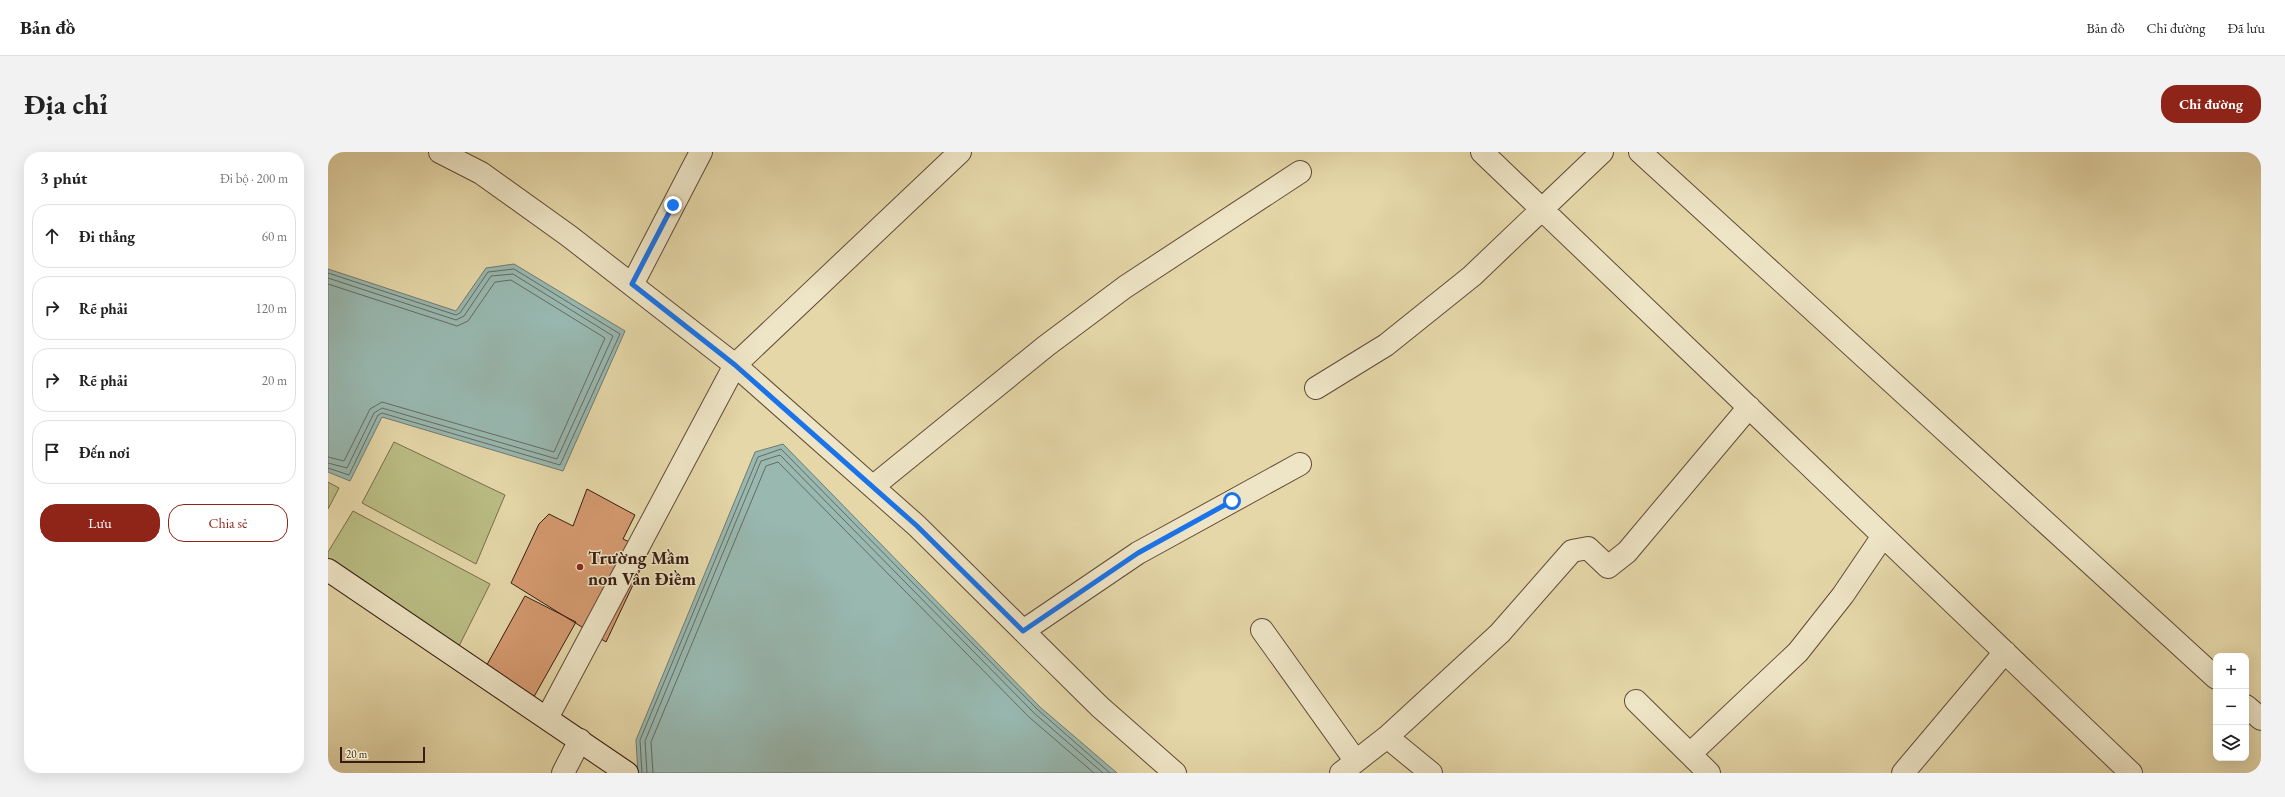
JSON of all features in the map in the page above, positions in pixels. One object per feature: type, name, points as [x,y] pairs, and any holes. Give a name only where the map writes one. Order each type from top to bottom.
[{"type":"street","points":[[440,152],[481,173],[570,236],[735,365],[917,526],[1100,707],[1175,773]]},
{"type":"street","points":[[632,284],[701,152]]},
{"type":"street","points":[[546,718],[735,365],[960,152]]},
{"type":"street","points":[[1482,152],[2131,773]]},
{"type":"street","points":[[1316,388],[1386,345],[1472,276],[1602,152]]},
{"type":"street","points":[[1640,152],[2213,675]]},
{"type":"street","points":[[881,480],[1046,346],[1125,287],[1300,172]]},
{"type":"street","points":[[1262,630],[1348,767],[1387,737],[1500,633],[1572,552],[1588,548],[1608,567],[1627,552],[1749,407]]},
{"type":"street","points":[[1023,631],[1138,553],[1300,464]]},
{"type":"street","points":[[1690,754],[1798,652],[1843,595],[1883,536]]},
{"type":"street","points":[[328,570],[627,773]]},
{"type":"street","points":[[1903,773],[2005,652]]},
{"type":"street","points":[[1636,701],[1709,773]]},
{"type":"street","points":[[2249,709],[2261,719]]},
{"type":"street","points":[[1387,737],[1431,773]]},
{"type":"street","points":[[563,773],[580,740]]},
{"type":"green space","points":[[394,442],[505,495],[476,564],[362,503]]},
{"type":"green space","points":[[328,482],[339,488],[328,509]]},
{"type":"green space","points":[[353,511],[490,584],[458,648],[328,569],[328,552]]},
{"type":"water","points":[[514,264],[625,331],[563,471],[382,417],[350,481],[328,472],[328,269],[456,311],[486,268]]},
{"type":"water","points":[[783,444],[1040,707],[1117,773],[638,773],[636,740],[755,452]]},
{"type":"building","name":"Trường Mầm non Vân Điềm","points":[[587,489],[635,515],[623,539],[649,551],[606,642],[511,583],[539,524],[549,514],[573,526]]},
{"type":"building","points":[[525,596],[576,622],[531,702],[484,670]]},
{"type":"place","name":"Trường Mầm non Vân Điềm","points":[[580,567]]},
{"type":"route","points":[[673,205],[632,284],[735,365],[917,526],[1023,631],[1138,553],[1232,501]]}]
